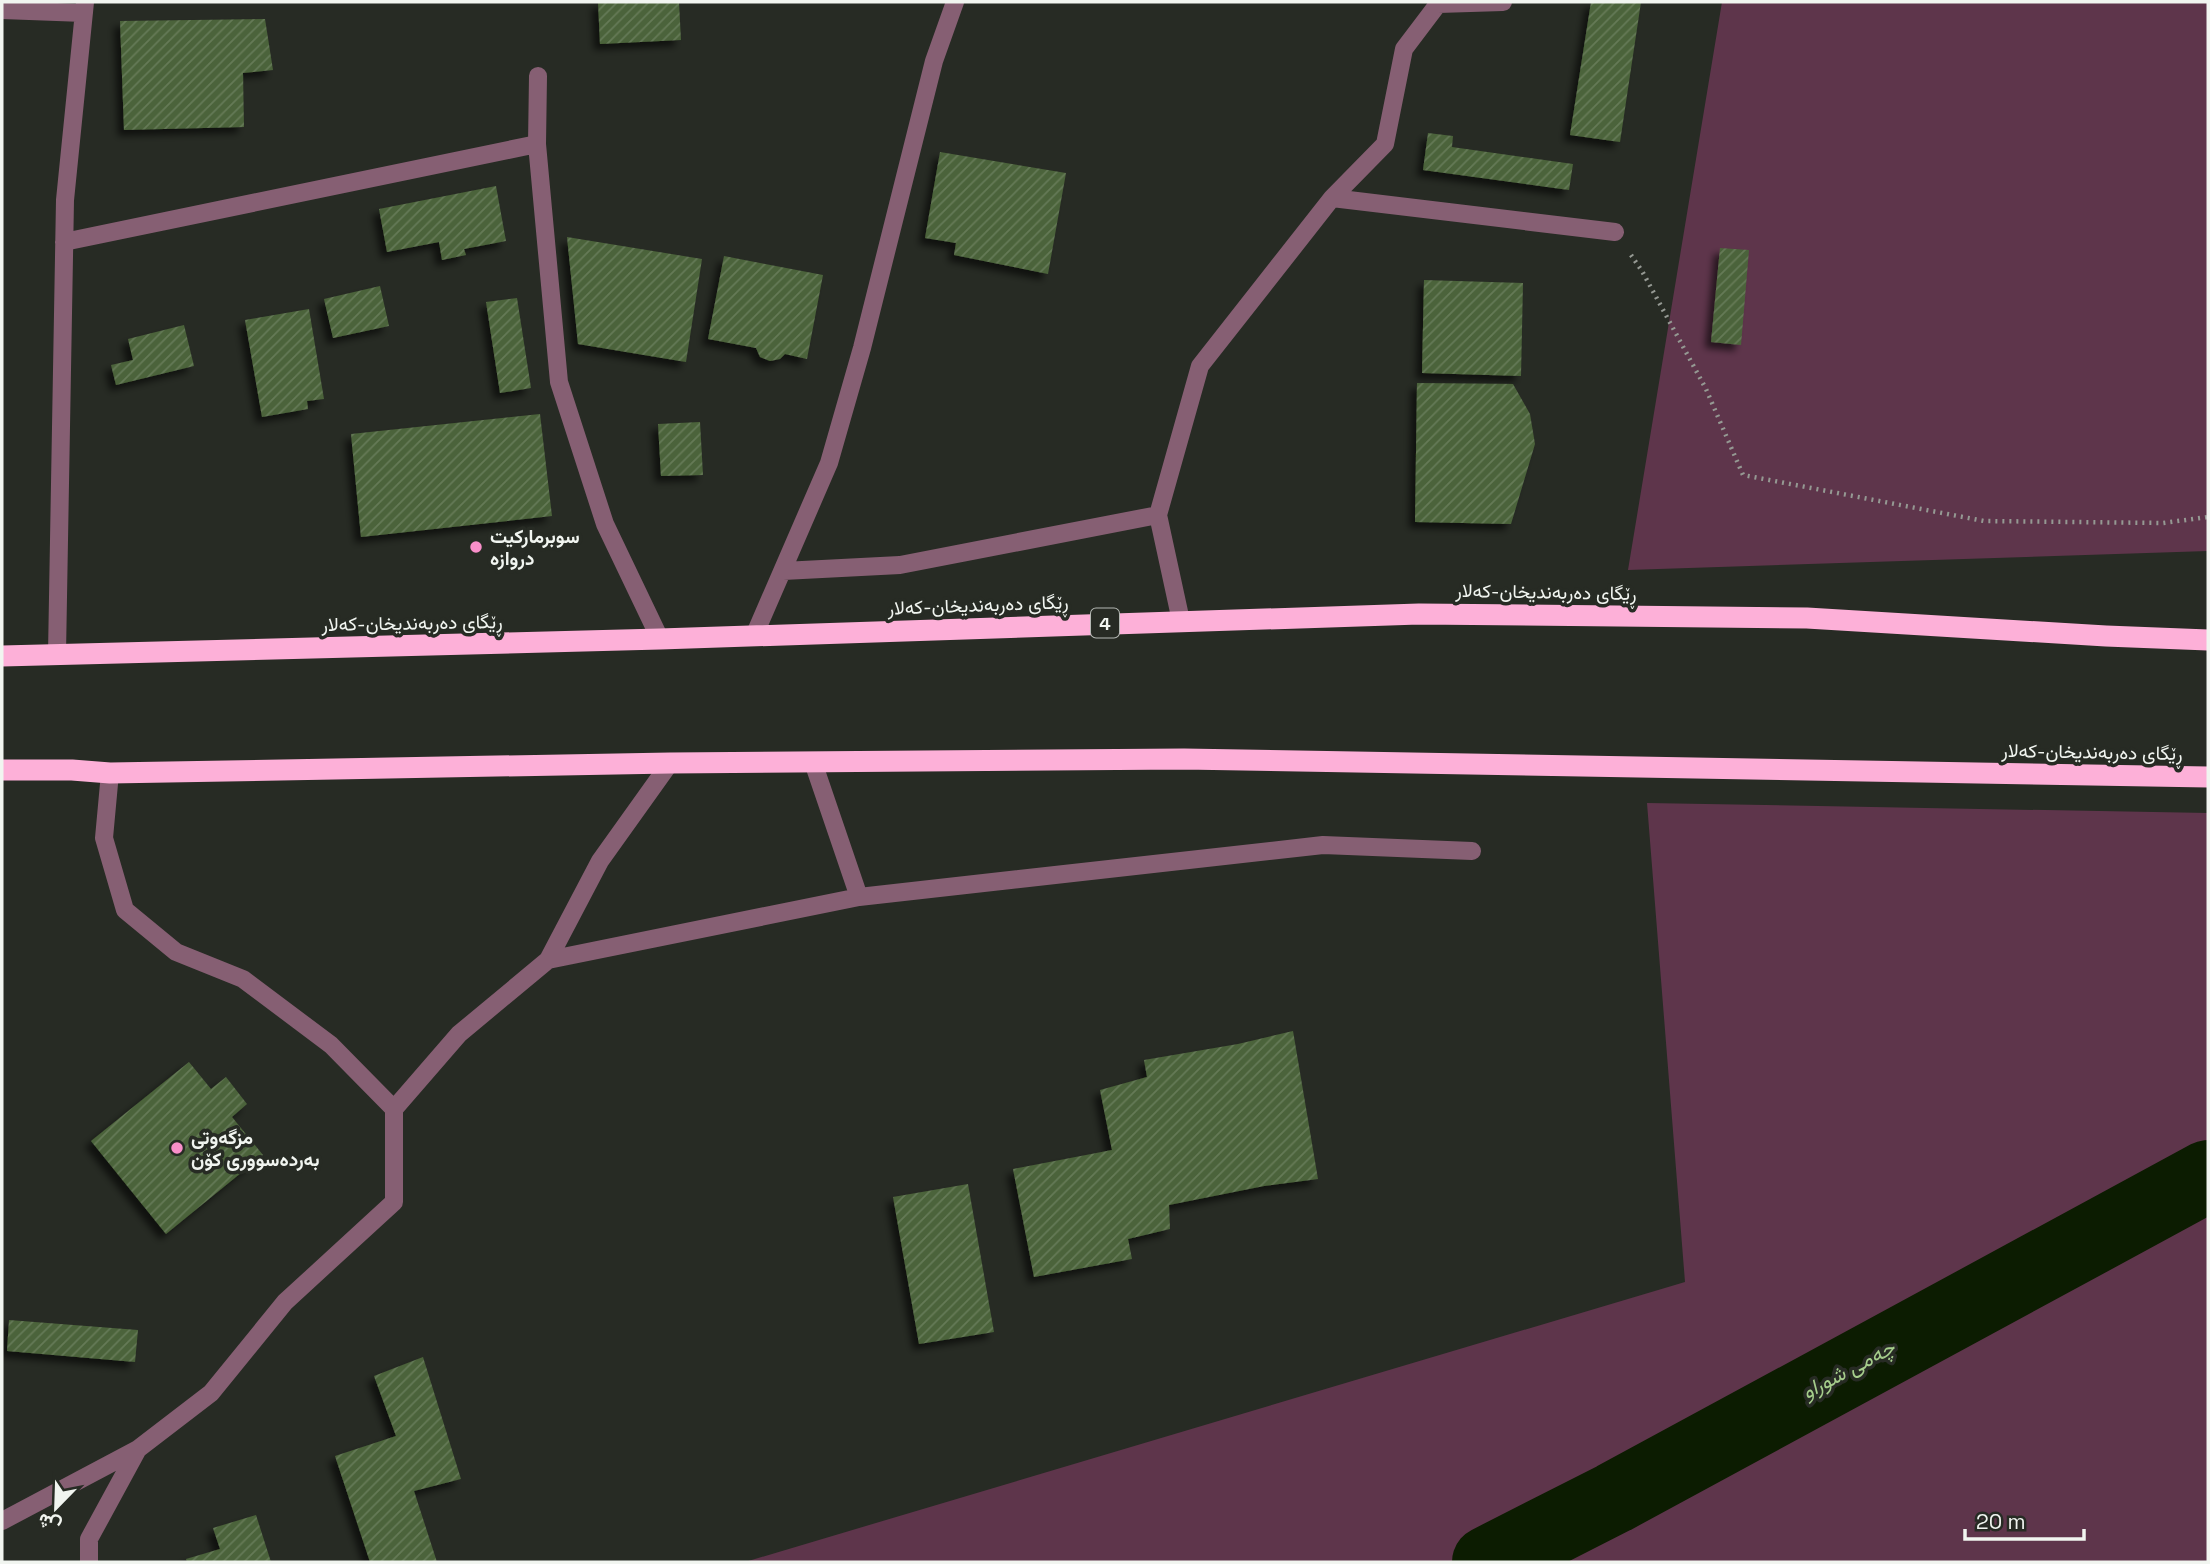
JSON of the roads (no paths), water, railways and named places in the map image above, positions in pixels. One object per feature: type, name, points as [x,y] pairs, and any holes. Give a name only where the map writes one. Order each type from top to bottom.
[{"type":"highway","name":"ڕێگای دەربەندیخان-کەلار","points":[[2,656],[660,639],[1419,614],[1807,618],[2208,640]]},
{"type":"highway","name":"ڕێگای دەربەندیخان-کەلار","points":[[2,770],[110,773],[670,762],[1184,759],[2208,776]]},
{"type":"street","points":[[754,636],[829,463],[862,348],[934,61],[956,2]]},
{"type":"street","points":[[1181,621],[1158,515],[1200,366],[1332,198],[1385,144],[1404,49],[1438,4],[1503,2]]},
{"type":"street","points":[[2,10],[85,7],[65,200],[57,654]]},
{"type":"street","points":[[538,76],[537,144],[559,383],[605,524],[660,639]]},
{"type":"street","points":[[64,242],[537,144]]},
{"type":"street","points":[[1332,198],[1615,232]]},
{"type":"street","points":[[783,570],[900,565],[1158,515]]},
{"type":"street","points":[[2,1521],[138,1449],[211,1393],[285,1302],[394,1202],[394,1109],[459,1034],[548,960],[600,862],[670,762]]},
{"type":"street","points":[[813,762],[859,897]]},
{"type":"street","points":[[110,773],[104,838],[125,910],[176,952],[243,979],[331,1045],[394,1109]]},
{"type":"street","points":[[548,960],[859,897],[1323,845],[1472,851]]},
{"type":"street","points":[[89,1562],[89,1539],[138,1449]]},
{"type":"waterway","name":"چەمی شوراو","points":[[1488,1562],[1614,1498],[2208,1176]]},
{"type":"place","name":"سوبرماركيت دروازه","points":[[476,547]]},
{"type":"place","name":"مزگەوتی بەردەسووری کۆن","points":[[177,1148]]}]
